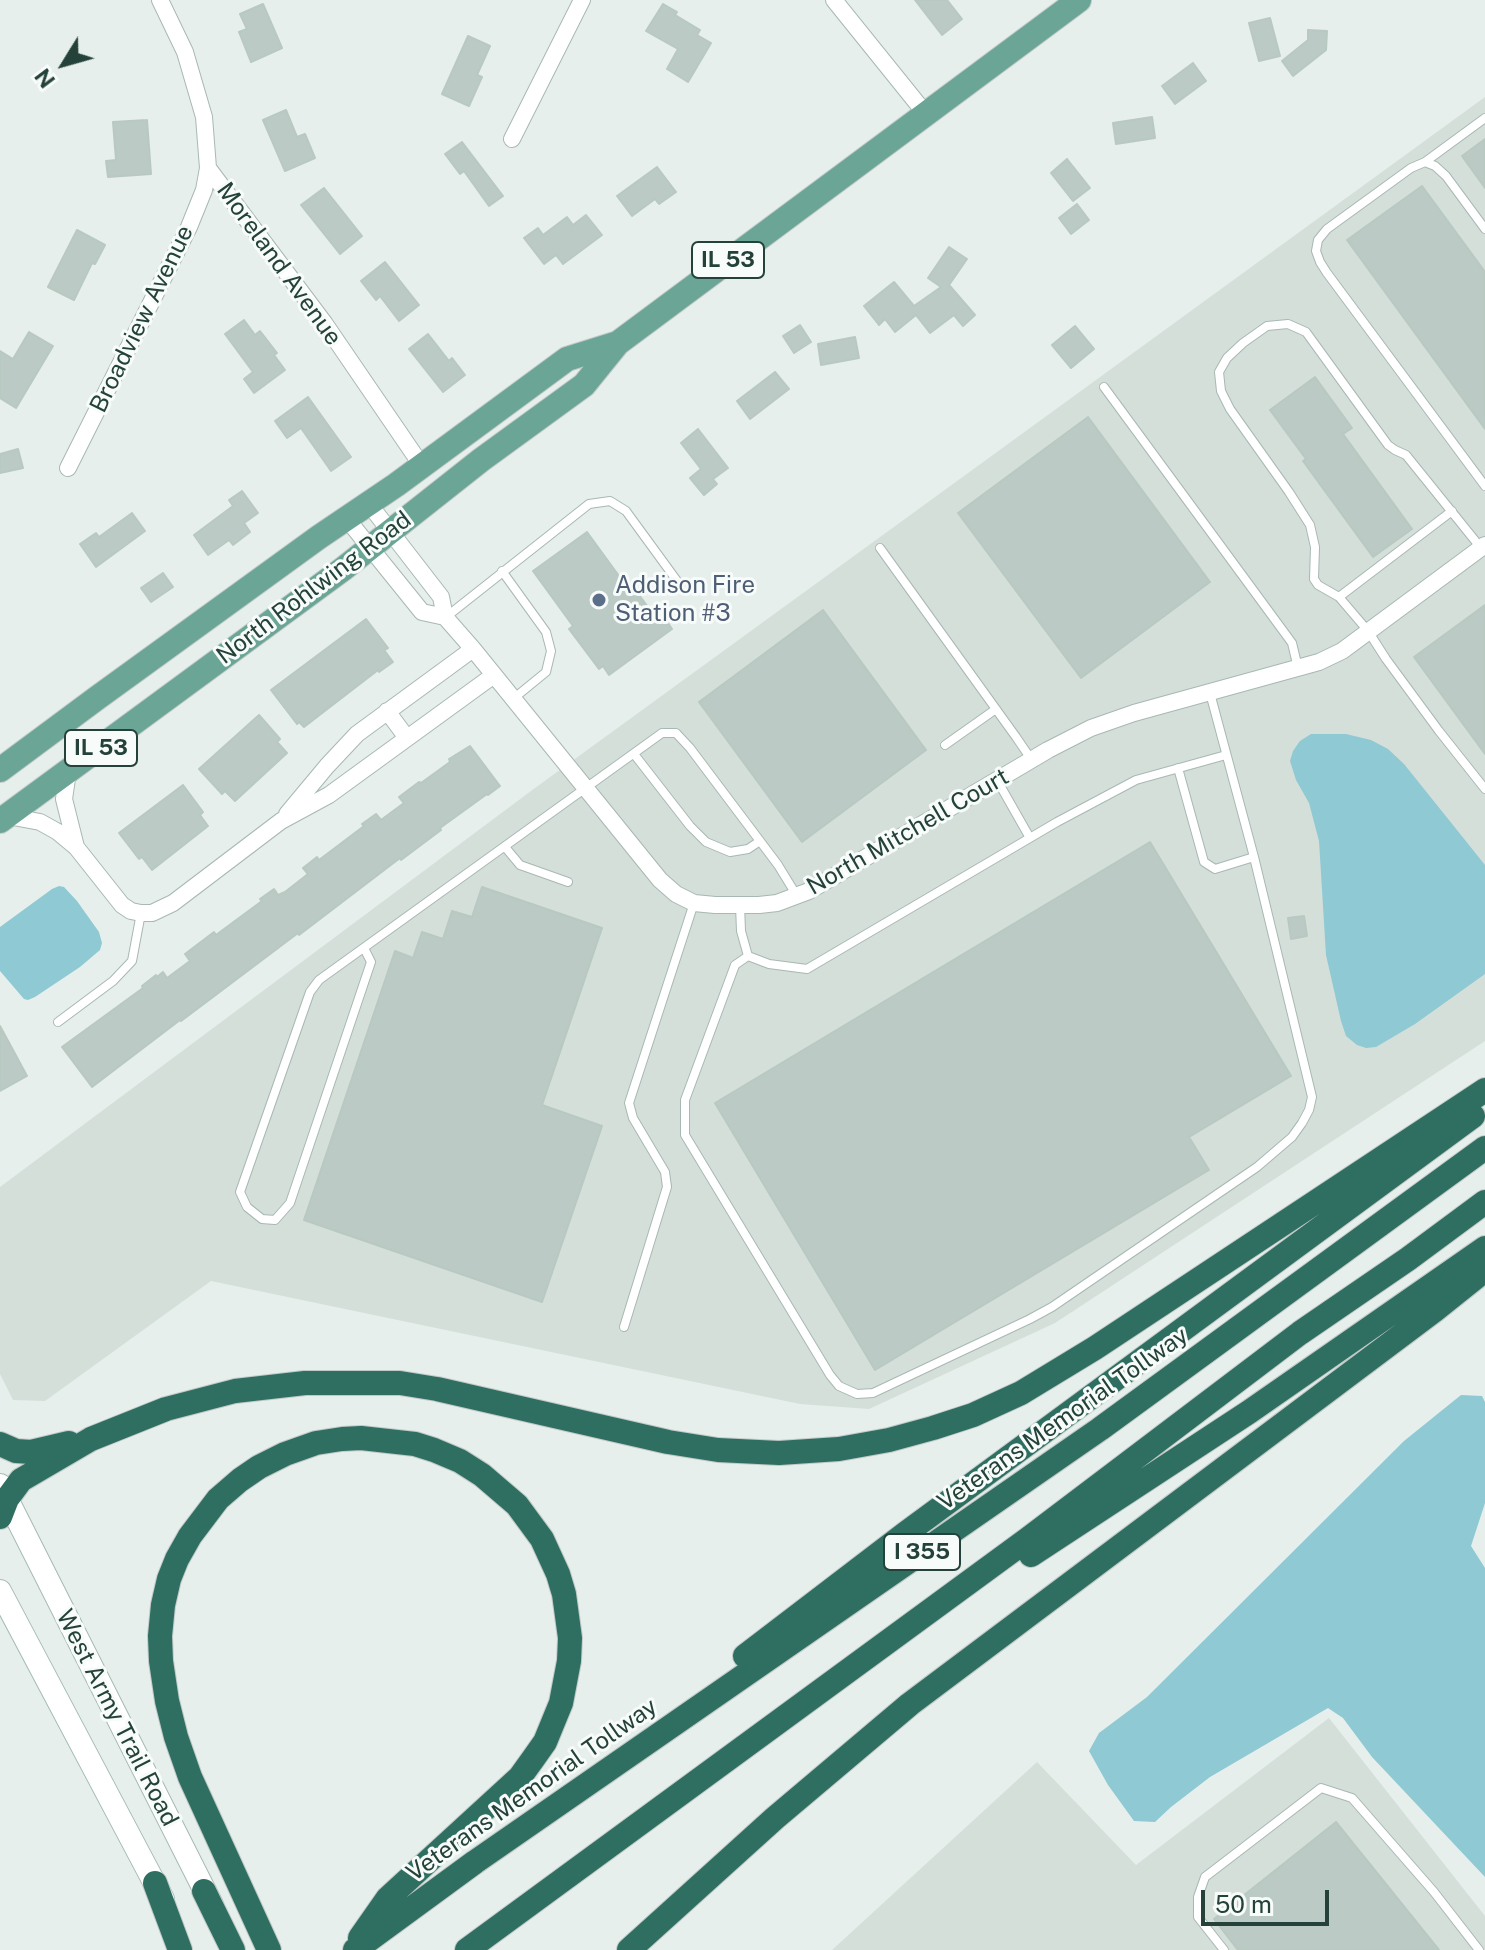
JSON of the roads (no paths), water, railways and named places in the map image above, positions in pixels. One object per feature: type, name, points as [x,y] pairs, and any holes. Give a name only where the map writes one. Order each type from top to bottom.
[{"type":"highway","points":[[2,1500],[21,1480],[91,1439],[166,1409],[235,1391],[305,1383],[400,1383],[437,1389],[668,1442],[718,1450],[779,1453],[839,1449],[889,1440],[973,1415],[1021,1393],[1095,1348],[1485,1090]]},
{"type":"highway","points":[[475,1862],[906,1533],[1485,1107]]},
{"type":"highway","name":"Veterans Memorial Tollway","points":[[354,1950],[475,1862],[1100,1429],[1485,1148]]},
{"type":"highway","name":"I 355","points":[[467,1950],[1028,1539],[1300,1333],[1485,1202]]},
{"type":"highway","points":[[795,1710],[1249,1412],[1485,1248]]},
{"type":"highway","points":[[629,1950],[775,1818],[910,1704],[1485,1270]]},
{"type":"highway","points":[[269,1950],[190,1777],[176,1737],[161,1661],[163,1605],[169,1579],[190,1536],[229,1489],[259,1467],[285,1454],[316,1443],[361,1438],[415,1444],[434,1450],[460,1461],[508,1496],[530,1521],[551,1558],[564,1594],[570,1638],[561,1703],[545,1742],[520,1777],[388,1898],[354,1950]]},
{"type":"highway","points":[[0,1444],[16,1451],[31,1452],[91,1439]]},
{"type":"highway","points":[[155,1883],[180,1950]]},
{"type":"highway","points":[[204,1891],[235,1950]]},
{"type":"main road","name":"IL 53","points":[[925,113],[1079,0]]},
{"type":"main road","name":"North Rohlwing Road","points":[[4,818],[584,385],[618,343],[925,113]]},
{"type":"main road","name":"North Rohlwing Road","points":[[0,770],[567,359],[618,343]]},
{"type":"main road","name":"West Army Trail Road","points":[[2,1500],[204,1891]]},
{"type":"main road","name":"West Army Trail Road","points":[[0,1591],[190,1950]]},
{"type":"street","name":"Moreland Avenue","points":[[160,0],[181,40],[193,78],[204,117],[208,168],[325,324],[422,466]]},
{"type":"street","points":[[512,139],[582,0]]},
{"type":"street","points":[[834,0],[925,113]]},
{"type":"street","name":"Broadview Avenue","points":[[68,468],[189,227],[204,190],[208,168]]},
{"type":"street","points":[[369,504],[441,597],[445,617],[660,880],[676,894],[694,903]]},
{"type":"street","points":[[347,519],[422,612],[445,617]]},
{"type":"street","name":"North Mitchell Court","points":[[694,903],[777,903],[797,896],[1091,728],[1134,713],[1319,662],[1342,651],[1483,547]]},
{"type":"street","points":[[281,821],[357,734],[473,649]]},
{"type":"street","points":[[4,818],[40,822],[58,832],[76,847],[122,905],[131,911],[152,913],[173,903],[281,821],[329,795],[494,675]]},
{"type":"street","points":[[387,711],[407,738]]},
{"type":"street","points":[[68,772],[64,799],[76,847]]},
{"type":"lane","points":[[1485,118],[1327,229],[1318,240],[1316,251],[1327,273],[1485,486]]},
{"type":"lane","points":[[1425,162],[1446,176],[1485,229]]},
{"type":"lane","points":[[1483,547],[1406,455],[1388,445],[1306,332],[1288,324],[1267,326],[1227,358],[1219,372],[1221,391],[1230,409],[1310,525],[1315,547],[1314,579],[1318,585],[1339,597],[1368,631],[1430,719],[1485,789]]},
{"type":"lane","points":[[1104,387],[1292,643],[1298,669]]},
{"type":"lane","points":[[445,617],[589,504],[610,501],[626,511],[680,585]]},
{"type":"lane","points":[[1339,597],[1452,511]]},
{"type":"lane","points":[[880,548],[1031,760]]},
{"type":"lane","points":[[502,571],[546,632],[551,651],[546,672],[513,699]]},
{"type":"lane","points":[[748,956],[735,965],[685,1100],[685,1135],[839,1386],[857,1394],[873,1393],[1052,1307],[1257,1167],[1292,1137],[1309,1110],[1312,1097],[1254,857],[1210,693]]},
{"type":"lane","points":[[945,745],[996,709]]},
{"type":"lane","points":[[364,948],[371,962],[290,1203],[275,1220],[262,1219],[247,1207],[240,1192],[310,992],[319,980],[662,733],[676,733],[690,748],[778,865],[797,896]]},
{"type":"lane","points":[[634,754],[706,842],[730,852],[748,849],[760,841]]},
{"type":"lane","points":[[748,956],[769,964],[807,969],[1030,838],[1136,780],[1226,755]]},
{"type":"lane","points":[[1178,768],[1204,862],[1215,869],[1254,857]]},
{"type":"lane","points":[[997,780],[1030,838]]},
{"type":"lane","points":[[505,847],[520,865],[568,882]]},
{"type":"lane","points":[[624,1327],[667,1187],[665,1172],[633,1118],[629,1103],[694,903]]},
{"type":"lane","points":[[740,905],[741,931],[748,956]]},
{"type":"lane","points":[[58,1022],[113,981],[132,961],[141,913]]},
{"type":"lane","points":[[1224,1950],[1198,1917],[1198,1897],[1205,1877],[1321,1788],[1352,1798],[1434,1892],[1479,1950]]},
{"type":"water","points":[[1311,734],[1346,734],[1371,740],[1388,749],[1404,764],[1485,865],[1485,974],[1415,1024],[1376,1047],[1357,1045],[1346,1036],[1326,955],[1319,841],[1309,803],[1290,761],[1300,741]]},
{"type":"water","points":[[59,886],[64,887],[77,901],[99,932],[100,950],[35,997],[24,999],[0,971],[0,927]]},
{"type":"water","points":[[1461,1395],[1482,1396],[1485,1402],[1485,1503],[1471,1546],[1485,1568],[1485,1877],[1372,1757],[1343,1718],[1328,1708],[1210,1777],[1155,1822],[1134,1821],[1108,1785],[1089,1751],[1099,1733],[1147,1697],[1404,1441]]},
{"type":"place","name":"Addison Fire Station #3","points":[[599,600]]}]
